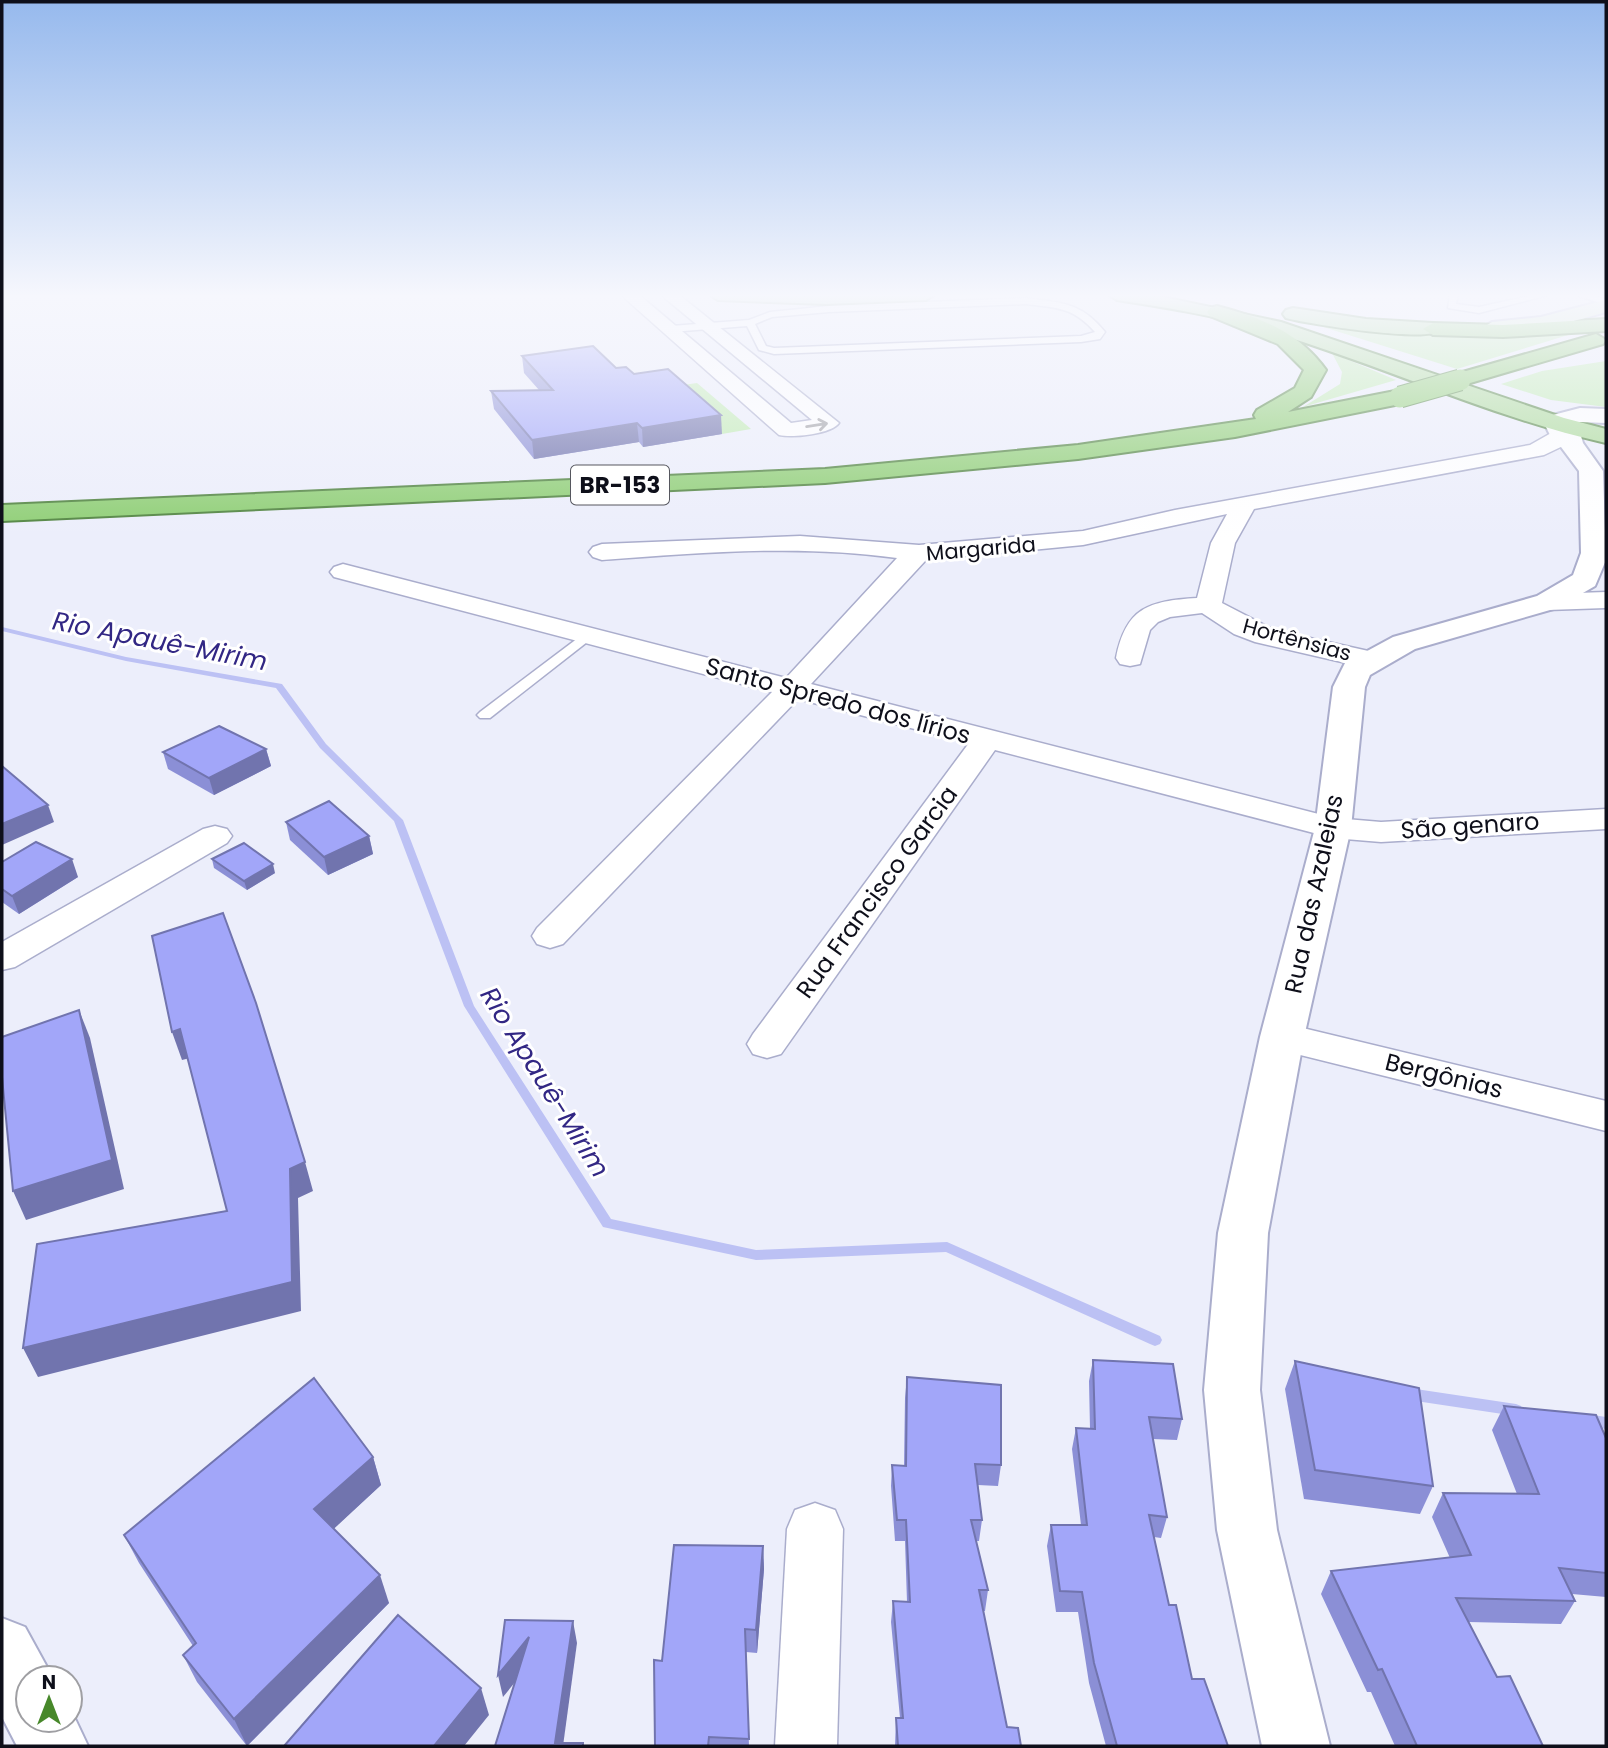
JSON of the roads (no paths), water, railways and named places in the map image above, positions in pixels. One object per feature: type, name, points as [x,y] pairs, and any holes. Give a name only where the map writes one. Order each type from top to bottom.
[{"type":"highway","points":[[1236,430],[1298,398],[1312,384],[1314,376]]},
{"type":"highway","name":"BR-153","points":[[2,513],[825,476],[1078,453],[1236,430],[1400,397],[1477,376]]},
{"type":"main road","points":[[1416,376],[1562,428],[1606,436]]},
{"type":"main road","points":[[1438,376],[1538,408],[1601,420]]},
{"type":"main road","points":[[1538,408],[1562,428]]},
{"type":"main road","points":[[1562,428],[1601,420]]},
{"type":"street","points":[[724,376],[787,430],[829,423],[770,376]]},
{"type":"street","points":[[760,407],[802,401]]},
{"type":"street","name":"Rua das Azaleias","points":[[1296,1746],[1247,1530],[1232,1390],[1243,1233],[1282,1037],[1333,828],[1349,687],[1356,670],[1404,643],[1547,601],[1585,580],[1595,553],[1601,461],[1562,428]]},
{"type":"street","name":"Margarida","points":[[550,936],[792,688],[908,561],[919,553],[1083,538],[1175,517],[1535,450],[1557,440],[1562,428]]},
{"type":"street","points":[[1130,658],[1136,628],[1150,615],[1170,609],[1208,605],[1223,543],[1244,506]]},
{"type":"street","points":[[602,552],[738,543],[832,541],[919,553]]},
{"type":"street","name":"Santo Spredo dos lírios","points":[[343,572],[1333,828]]},
{"type":"street","points":[[1547,601],[1606,600]]},
{"type":"street","name":"Hortênsias","points":[[1208,605],[1224,619],[1248,630],[1372,660]]},
{"type":"street","name":"Rua Francisco Garcia","points":[[767,1044],[987,740]]},
{"type":"street","name":"São genaro","points":[[1333,828],[1381,832],[1606,819]]},
{"type":"street","points":[[2,958],[215,835]]},
{"type":"street","name":"Bergônias","points":[[1282,1037],[1606,1116]]},
{"type":"street","points":[[806,1746],[815,1529]]},
{"type":"street","points":[[2,1650],[14,1673]]},
{"type":"lane","points":[[485,715],[586,636]]},
{"type":"waterway","name":"Rio Apauê-Mirim","points":[[2,629],[126,659],[279,686],[323,746],[398,820],[469,1006],[607,1223],[756,1255],[947,1247],[1155,1340]]},
{"type":"waterway","name":"Rio Apauê-Mirim","points":[[1409,1394],[1516,1410]]},
{"type":"waterway","name":"Rio Apauê-Mirim","points":[[1586,1420],[1606,1423]]}]
